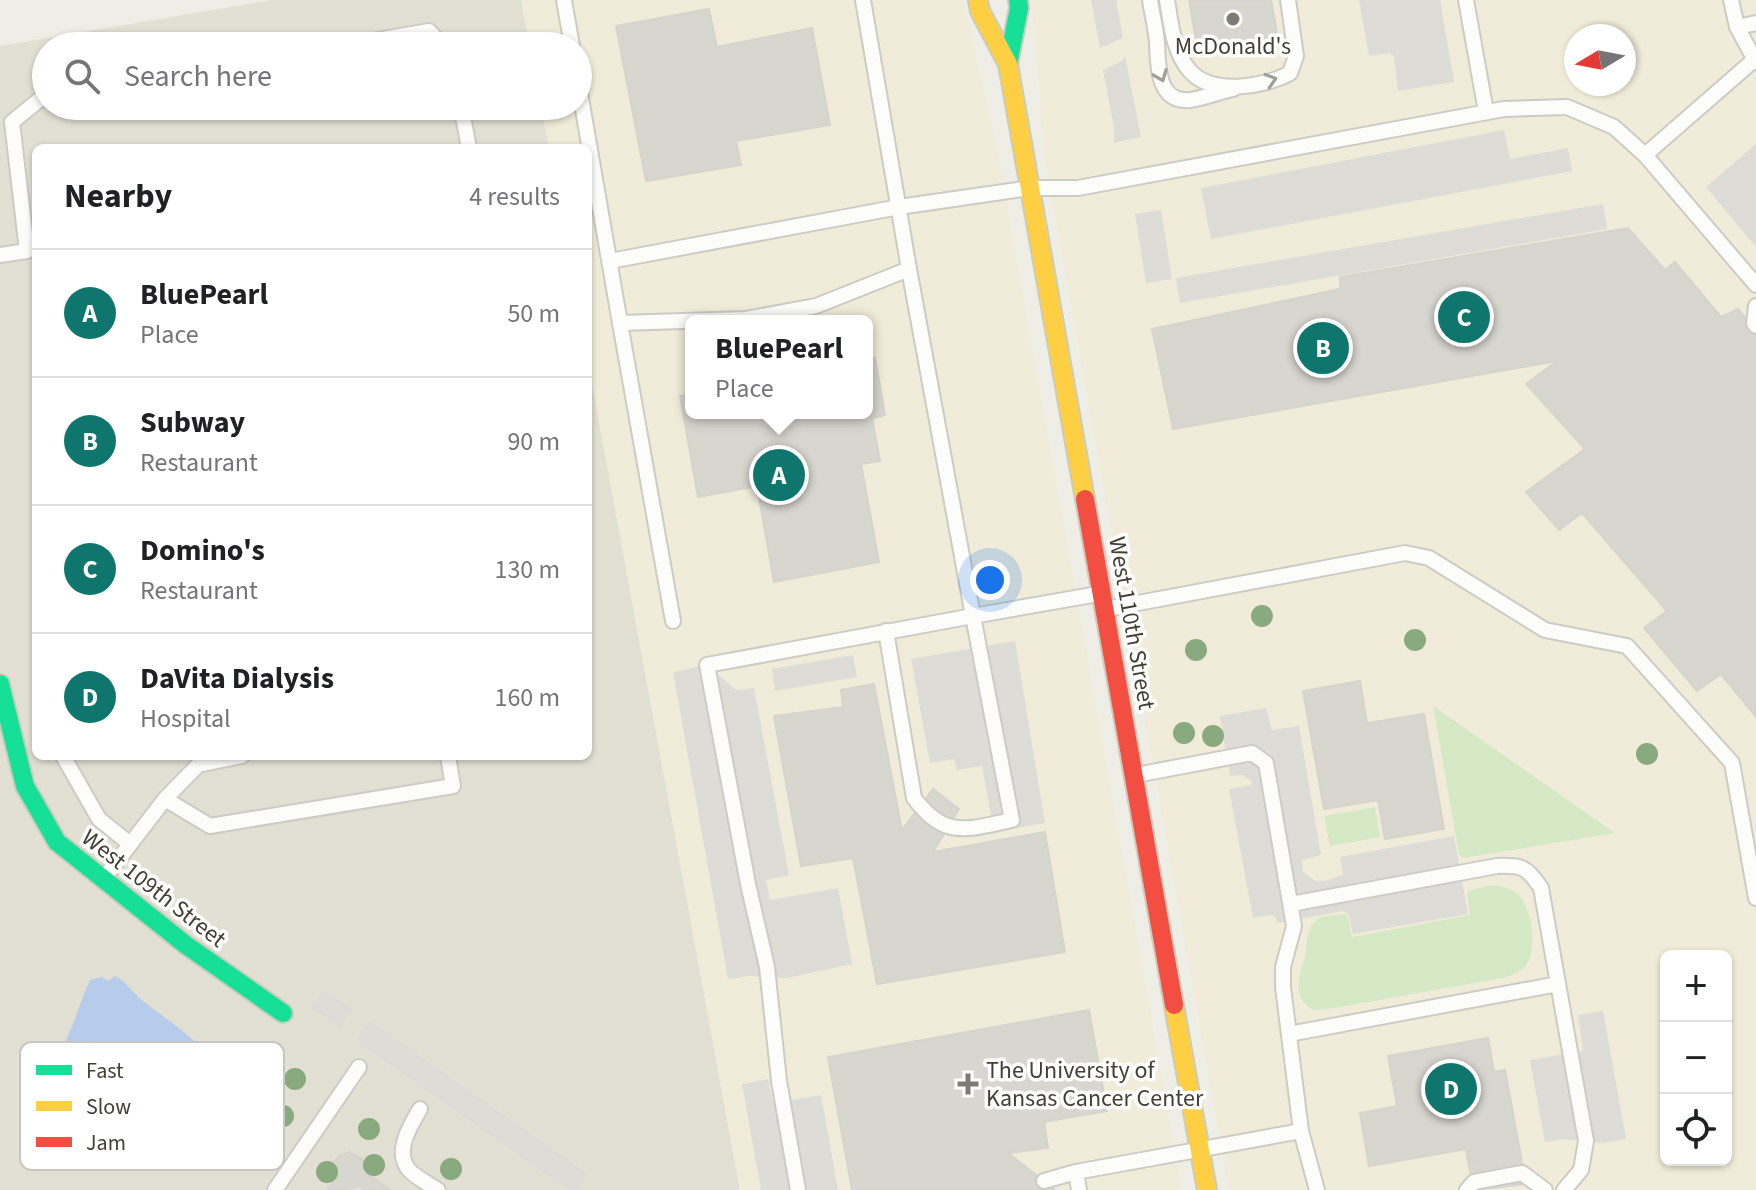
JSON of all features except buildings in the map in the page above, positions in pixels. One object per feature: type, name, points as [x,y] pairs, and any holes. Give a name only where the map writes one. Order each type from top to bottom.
[{"type":"street","name":"West 110th Street","points":[[978,0],[980,11],[1008,64],[1207,1190]]},
{"type":"street","name":"West 110th Street","points":[[1008,64],[1018,0]]},
{"type":"street","name":"West 109th Street","points":[[0,684],[3,709],[25,786],[57,842],[186,945],[283,1013]]},
{"type":"lane","points":[[564,0],[570,32]]},
{"type":"lane","points":[[863,0],[909,269],[1012,820],[963,830],[943,827],[924,812],[914,798],[886,631]]},
{"type":"lane","points":[[1150,0],[1159,79],[1179,99],[1191,100],[1276,81],[1290,73],[1296,56],[1288,0]]},
{"type":"lane","points":[[1167,0],[1175,40],[1191,72],[1210,83],[1239,87]]},
{"type":"lane","points":[[1466,0],[1486,112]]},
{"type":"lane","points":[[1645,155],[1755,61],[1737,27],[1731,0]]},
{"type":"lane","points":[[1737,27],[1756,23]]},
{"type":"lane","points":[[0,255],[32,253],[12,122],[32,106]]},
{"type":"lane","points":[[610,261],[899,207],[1030,188],[1078,188],[1504,109],[1567,107],[1614,127],[1645,155],[1756,285]]},
{"type":"lane","points":[[464,120],[468,144]]},
{"type":"lane","points":[[585,120],[589,144]]},
{"type":"lane","points":[[592,160],[673,621]]},
{"type":"lane","points":[[768,315],[816,306],[909,269]]},
{"type":"lane","points":[[1756,306],[1756,326]]},
{"type":"lane","points":[[620,323],[685,321]]},
{"type":"lane","points":[[798,1190],[779,1081],[767,967],[748,884],[707,665],[973,616],[1104,601],[1405,553],[1429,558],[1545,630],[1627,646],[1732,763],[1756,898]]},
{"type":"lane","points":[[15,748],[32,747]]},
{"type":"lane","points":[[1134,775],[1252,753],[1266,763],[1294,926],[1283,967],[1283,987],[1301,1131],[1317,1190]]},
{"type":"lane","points":[[65,760],[99,819],[130,844]]},
{"type":"lane","points":[[102,879],[165,799],[198,765],[222,760]]},
{"type":"lane","points":[[165,799],[210,826],[453,786],[449,760]]},
{"type":"lane","points":[[1291,904],[1497,866],[1520,865],[1532,874],[1541,888],[1586,1141],[1581,1170],[1564,1190]]},
{"type":"lane","points":[[1289,1034],[1558,984]]},
{"type":"lane","points":[[275,1190],[359,1067]]},
{"type":"lane","points":[[420,1109],[405,1138],[404,1159],[409,1170],[438,1190]]},
{"type":"lane","points":[[1044,1181],[1076,1172],[1301,1131]]},
{"type":"lane","points":[[1076,1172],[1079,1190]]},
{"type":"lane","points":[[1467,1190],[1474,1182],[1522,1173],[1545,1190]]},
{"type":"shaded area","points":[[272,0],[521,0],[527,32],[83,32]]},
{"type":"shaded area","points":[[521,0],[963,0],[995,139],[1182,1190],[740,1190],[592,383],[592,144],[548,144],[544,120],[592,120],[592,32],[527,32]]},
{"type":"shaded area","points":[[1032,0],[1756,0],[1756,1190],[1229,1190],[1044,154]]},
{"type":"shaded area","points":[[1091,0],[1116,0],[1123,38],[1100,48]]},
{"type":"shaded area","points":[[1359,0],[1440,0],[1454,82],[1398,91],[1394,56],[1389,53],[1369,56]]},
{"type":"shaded area","points":[[32,41],[32,120],[544,120],[548,144],[32,144],[32,760],[592,760],[592,383],[740,1190],[0,1190],[0,46]]},
{"type":"shaded area","points":[[1125,56],[1141,137],[1114,143],[1103,70],[1122,61]]},
{"type":"shaded area","points":[[1504,130],[1510,159],[1568,148],[1572,171],[1211,239],[1201,188]]},
{"type":"shaded area","points":[[1756,144],[1756,247],[1706,187]]},
{"type":"shaded area","points":[[1603,204],[1607,229],[1180,303],[1176,278]]},
{"type":"shaded area","points":[[1161,210],[1172,279],[1146,283],[1135,214]]},
{"type":"shaded area","points":[[1015,641],[1045,823],[994,832],[982,766],[957,770],[954,759],[930,763],[911,659]]},
{"type":"shaded area","points":[[853,655],[857,677],[775,691],[772,669]]},
{"type":"shaded area","points":[[707,665],[736,690],[754,688],[789,875],[766,880],[770,900],[838,888],[852,964],[788,978],[750,976],[728,979],[673,672]]},
{"type":"shaded area","points":[[1266,708],[1272,730],[1299,726],[1321,855],[1302,860],[1303,872],[1316,881],[1325,881],[1343,875],[1340,857],[1454,836],[1468,914],[1353,934],[1349,915],[1343,911],[1277,923],[1276,917],[1271,915],[1253,918],[1229,789],[1251,785],[1252,781],[1242,775],[1230,776],[1220,716]]},
{"type":"shaded area","points":[[324,989],[353,1009],[340,1028],[311,1007]]},
{"type":"shaded area","points":[[1603,1011],[1626,1139],[1602,1143],[1564,1139],[1545,1142],[1530,1060],[1583,1051],[1578,1015]]},
{"type":"shaded area","points":[[370,1021],[588,1174],[577,1190],[568,1190],[356,1041]]},
{"type":"shaded area","points":[[768,1079],[773,1103],[821,1095],[838,1190],[761,1190],[742,1084]]},
{"type":"green space","points":[[1433,706],[1615,833],[1463,858],[1459,854]]},
{"type":"green space","points":[[1375,807],[1380,837],[1330,846],[1324,816]]},
{"type":"green space","points":[[1494,885],[1516,893],[1529,914],[1531,952],[1525,967],[1519,971],[1508,977],[1329,1009],[1313,1010],[1305,1004],[1299,983],[1309,932],[1320,917],[1345,914],[1352,937],[1470,915],[1467,893]]},
{"type":"water","points":[[115,976],[123,981],[143,1001],[195,1042],[65,1042],[90,980],[102,977],[108,981]]},
{"type":"traffic: fast","points":[[1008,64],[1018,0]]},
{"type":"traffic: fast","points":[[0,684],[25,786],[57,842],[186,945],[283,1013]]},
{"type":"traffic: slow","points":[[978,0],[980,11],[1008,64],[1085,499]]},
{"type":"traffic: slow","points":[[1174,1005],[1207,1190]]},
{"type":"traffic: jam","points":[[1085,499],[1174,1005]]},
{"type":"place","name":"McDonald's","points":[[1233,19]]},
{"type":"place","name":"Domino's","points":[[1464,317]]},
{"type":"place","name":"Subway","points":[[1323,348]]},
{"type":"place","name":"BluePearl","points":[[779,475]]},
{"type":"place","name":"The University of Kansas Cancer Center","points":[[968,1084]]},
{"type":"place","name":"DaVita Dialysis","points":[[1451,1089]]}]
